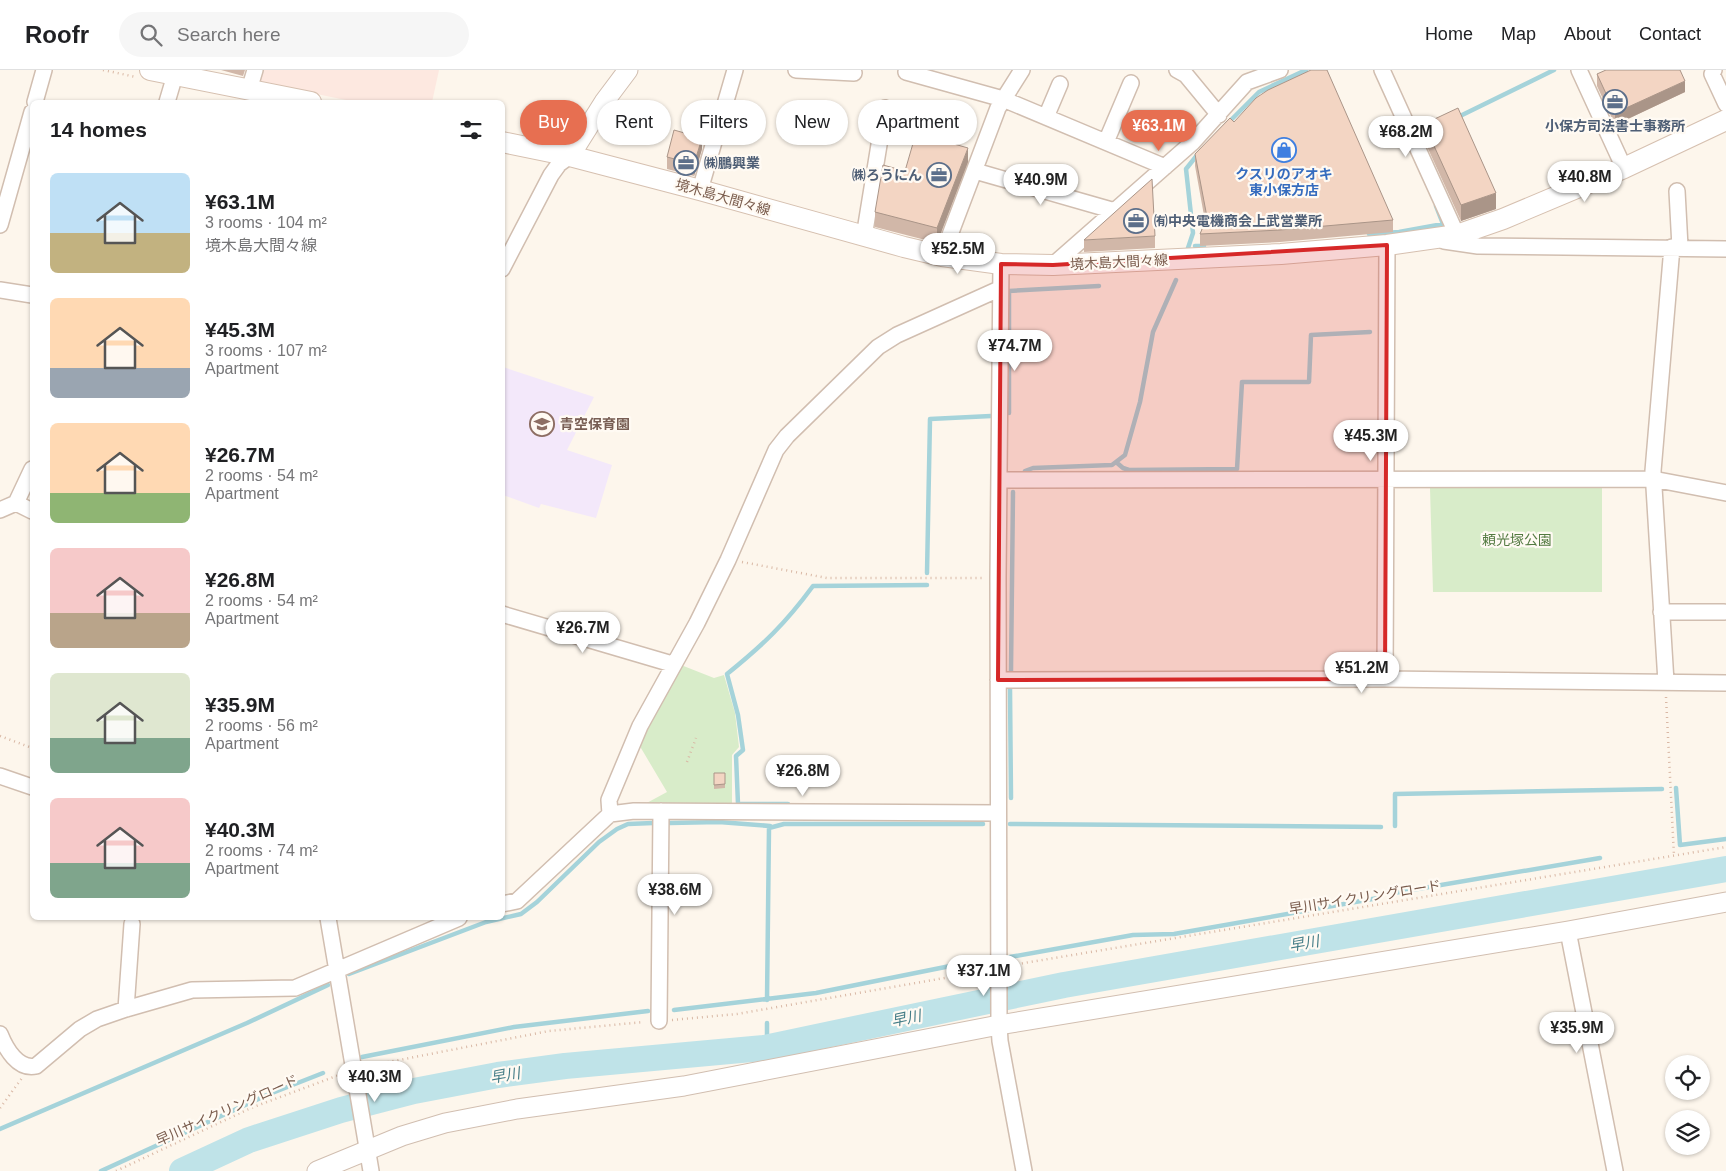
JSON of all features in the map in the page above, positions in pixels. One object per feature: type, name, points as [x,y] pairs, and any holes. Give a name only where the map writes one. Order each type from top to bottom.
[{"type":"main road","points":[[150,70],[301,100]]},
{"type":"main road","name":"境木島大間々線","points":[[505,143],[570,156],[700,190],[864,237],[942,256],[1001,264],[1053,265],[1281,254],[1388,246],[1457,234],[1503,219],[1624,168],[1726,120]]},
{"type":"street","points":[[36,100],[44,70]]},
{"type":"street","points":[[249,90],[255,70]]},
{"type":"street","points":[[505,263],[551,175],[559,164],[570,156],[604,102],[628,70]]},
{"type":"street","points":[[700,190],[735,70]]},
{"type":"street","points":[[796,70],[854,73]]},
{"type":"street","points":[[942,256],[1003,99],[1022,70]]},
{"type":"street","points":[[1177,70],[1186,75],[1219,114]]},
{"type":"street","points":[[1053,265],[1193,142],[1250,76],[1280,70]]},
{"type":"street","points":[[1382,70],[1457,234]]},
{"type":"street","points":[[1579,70],[1624,168]]},
{"type":"street","points":[[1714,70],[1712,74],[1726,104]]},
{"type":"street","points":[[906,72],[1003,99],[1165,167]]},
{"type":"street","points":[[167,100],[175,75]]},
{"type":"street","points":[[1106,142],[1132,83]]},
{"type":"street","points":[[1046,117],[1060,84]]},
{"type":"street","points":[[0,225],[30,119]]},
{"type":"street","points":[[864,237],[879,145]]},
{"type":"street","points":[[975,171],[1115,211]]},
{"type":"street","points":[[1666,682],[1653,479],[1676,247],[1677,191]]},
{"type":"street","points":[[1428,240],[1458,241],[1478,246],[1726,248]]},
{"type":"street","points":[[1385,679],[1388,246]]},
{"type":"street","points":[[1001,264],[998,813],[1002,970],[999,1022],[1000,1041],[1024,1171]]},
{"type":"street","points":[[610,814],[609,800],[640,726],[672,664],[697,623],[728,560],[776,450],[787,436],[878,347],[897,335],[1000,289]]},
{"type":"street","points":[[0,290],[30,295]]},
{"type":"street","points":[[0,510],[16,503],[30,473]]},
{"type":"street","points":[[1000,480],[1653,479],[1726,493]]},
{"type":"street","points":[[16,503],[30,510]]},
{"type":"street","points":[[1661,612],[1724,612]]},
{"type":"street","points":[[505,615],[672,664]]},
{"type":"street","points":[[998,680],[1385,679],[1726,682]]},
{"type":"street","points":[[0,776],[30,786]]},
{"type":"street","points":[[505,904],[517,902],[610,814],[661,811],[998,813]]},
{"type":"street","points":[[658,1021],[661,811]]},
{"type":"street","points":[[317,1171],[366,1143],[445,1123],[517,1109],[684,1086],[999,1022],[1568,931],[1726,902]]},
{"type":"street","points":[[328,920],[371,1171]]},
{"type":"street","points":[[2,1043],[23,1066],[28,1068],[36,1066],[80,1029],[97,1019],[192,990],[295,988],[453,920]]},
{"type":"street","points":[[126,1009],[132,924]]},
{"type":"street","points":[[1568,931],[1615,1171]]},
{"type":"path","points":[[728,560],[827,578],[998,578]]},
{"type":"path","points":[[1666,682],[1674,856]]},
{"type":"path","points":[[0,736],[30,747]]},
{"type":"path","points":[[687,762],[696,738]]},
{"type":"path","name":"早川サイクリングロード","points":[[1002,970],[1128,944],[1196,936],[1726,847]]},
{"type":"path","points":[[0,1108],[28,1068]]},
{"type":"path","name":"早川サイクリングロード","points":[[116,1171],[251,1108],[340,1074]]},
{"type":"highlighted area","points":[[1387,245],[1385,679],[998,680],[1001,264],[1053,265]]},
{"type":"shaded area","points":[[259,70],[439,70],[432,100],[346,100],[257,82]]},
{"type":"shaded area","name":"青空保育園","points":[[505,368],[594,397],[567,450],[612,465],[596,518],[541,504],[539,508],[505,496]]},
{"type":"green space","name":"頼光塚公園","points":[[1602,486],[1602,592],[1433,592],[1430,488]]},
{"type":"green space","points":[[681,665],[714,678],[724,675],[735,713],[739,747],[732,755],[732,808],[643,805],[667,792],[638,743]]},
{"type":"building","name":"クスリのアオキ 東小保方店","points":[[1311,70],[1327,70],[1393,220],[1280,230],[1200,234],[1207,217],[1195,154],[1230,118],[1234,122],[1256,98],[1268,90]]},
{"type":"building","points":[[1606,70],[1680,70],[1685,81],[1615,113],[1597,74]]},
{"type":"building","points":[[1458,108],[1496,193],[1461,205],[1424,124]]},
{"type":"building","points":[[674,130],[681,132],[681,145],[700,145],[694,164],[667,157]]},
{"type":"building","points":[[913,145],[958,145],[968,148],[937,228],[875,212],[883,165],[905,171]]},
{"type":"building","points":[[1152,179],[1155,236],[1084,240],[1134,195]]},
{"type":"building","points":[[714,773],[725,773],[725,784],[714,785]]},
{"type":"waterway","points":[[1228,123],[1259,92],[1306,70]]},
{"type":"waterway","points":[[1456,118],[1554,70]]},
{"type":"waterway","points":[[1188,248],[1193,233],[1186,169],[1198,154]]},
{"type":"waterway","points":[[1369,234],[1399,232],[1443,224],[1436,206]]},
{"type":"waterway","points":[[1195,246],[1204,246]]},
{"type":"waterway","points":[[1025,471],[1033,468],[1112,465],[1125,455],[1140,402],[1153,332],[1176,280]]},
{"type":"waterway","points":[[1009,413],[1009,291],[1099,286]]},
{"type":"waterway","points":[[1116,462],[1129,470],[1237,469],[1242,382],[1309,382],[1311,335],[1370,332]]},
{"type":"waterway","points":[[927,573],[930,419],[991,416]]},
{"type":"waterway","points":[[1011,671],[1013,492]]},
{"type":"waterway","points":[[788,804],[738,804],[736,756],[743,750],[738,715],[727,674],[773,633],[793,612],[813,586],[927,585]]},
{"type":"waterway","points":[[1010,689],[1011,798]]},
{"type":"waterway","points":[[1676,788],[1680,845],[1726,839]]},
{"type":"waterway","points":[[1395,826],[1395,794],[1662,789]]},
{"type":"waterway","points":[[670,823],[719,822],[770,826]]},
{"type":"waterway","points":[[505,918],[521,914],[537,902],[599,842],[617,829],[628,824],[653,823]]},
{"type":"waterway","points":[[767,1000],[769,828],[784,824],[983,824]]},
{"type":"waterway","points":[[1010,824],[1381,827]]},
{"type":"waterway","points":[[1394,893],[1600,858]]},
{"type":"waterway","name":"早川","points":[[182,1171],[249,1140],[341,1110],[414,1091],[498,1075],[565,1066],[764,1048],[1064,985],[1726,869]]},
{"type":"waterway","points":[[1010,957],[1133,935],[1174,934],[1378,898]]},
{"type":"waterway","points":[[349,974],[495,920]]},
{"type":"waterway","points":[[674,1010],[816,993],[990,958]]},
{"type":"waterway","points":[[0,1129],[247,1023],[328,985]]},
{"type":"waterway","points":[[362,1057],[514,1027],[648,1011]]},
{"type":"waterway","points":[[767,1023],[767,1047]]},
{"type":"waterway","points":[[101,1171],[267,1095],[323,1073]]},
{"type":"place","name":"小保方司法書士事務所","points":[[1615,102]]},
{"type":"place","name":"クスリのアオキ 東小保方店","points":[[1284,150]]},
{"type":"place","name":"㈱鵬興業","points":[[686,163]]},
{"type":"place","name":"㈱ろうにん","points":[[939,175]]},
{"type":"place","name":"㈲中央電機商会上武営業所","points":[[1136,221]]},
{"type":"place","name":"青空保育園","points":[[542,424]]}]
